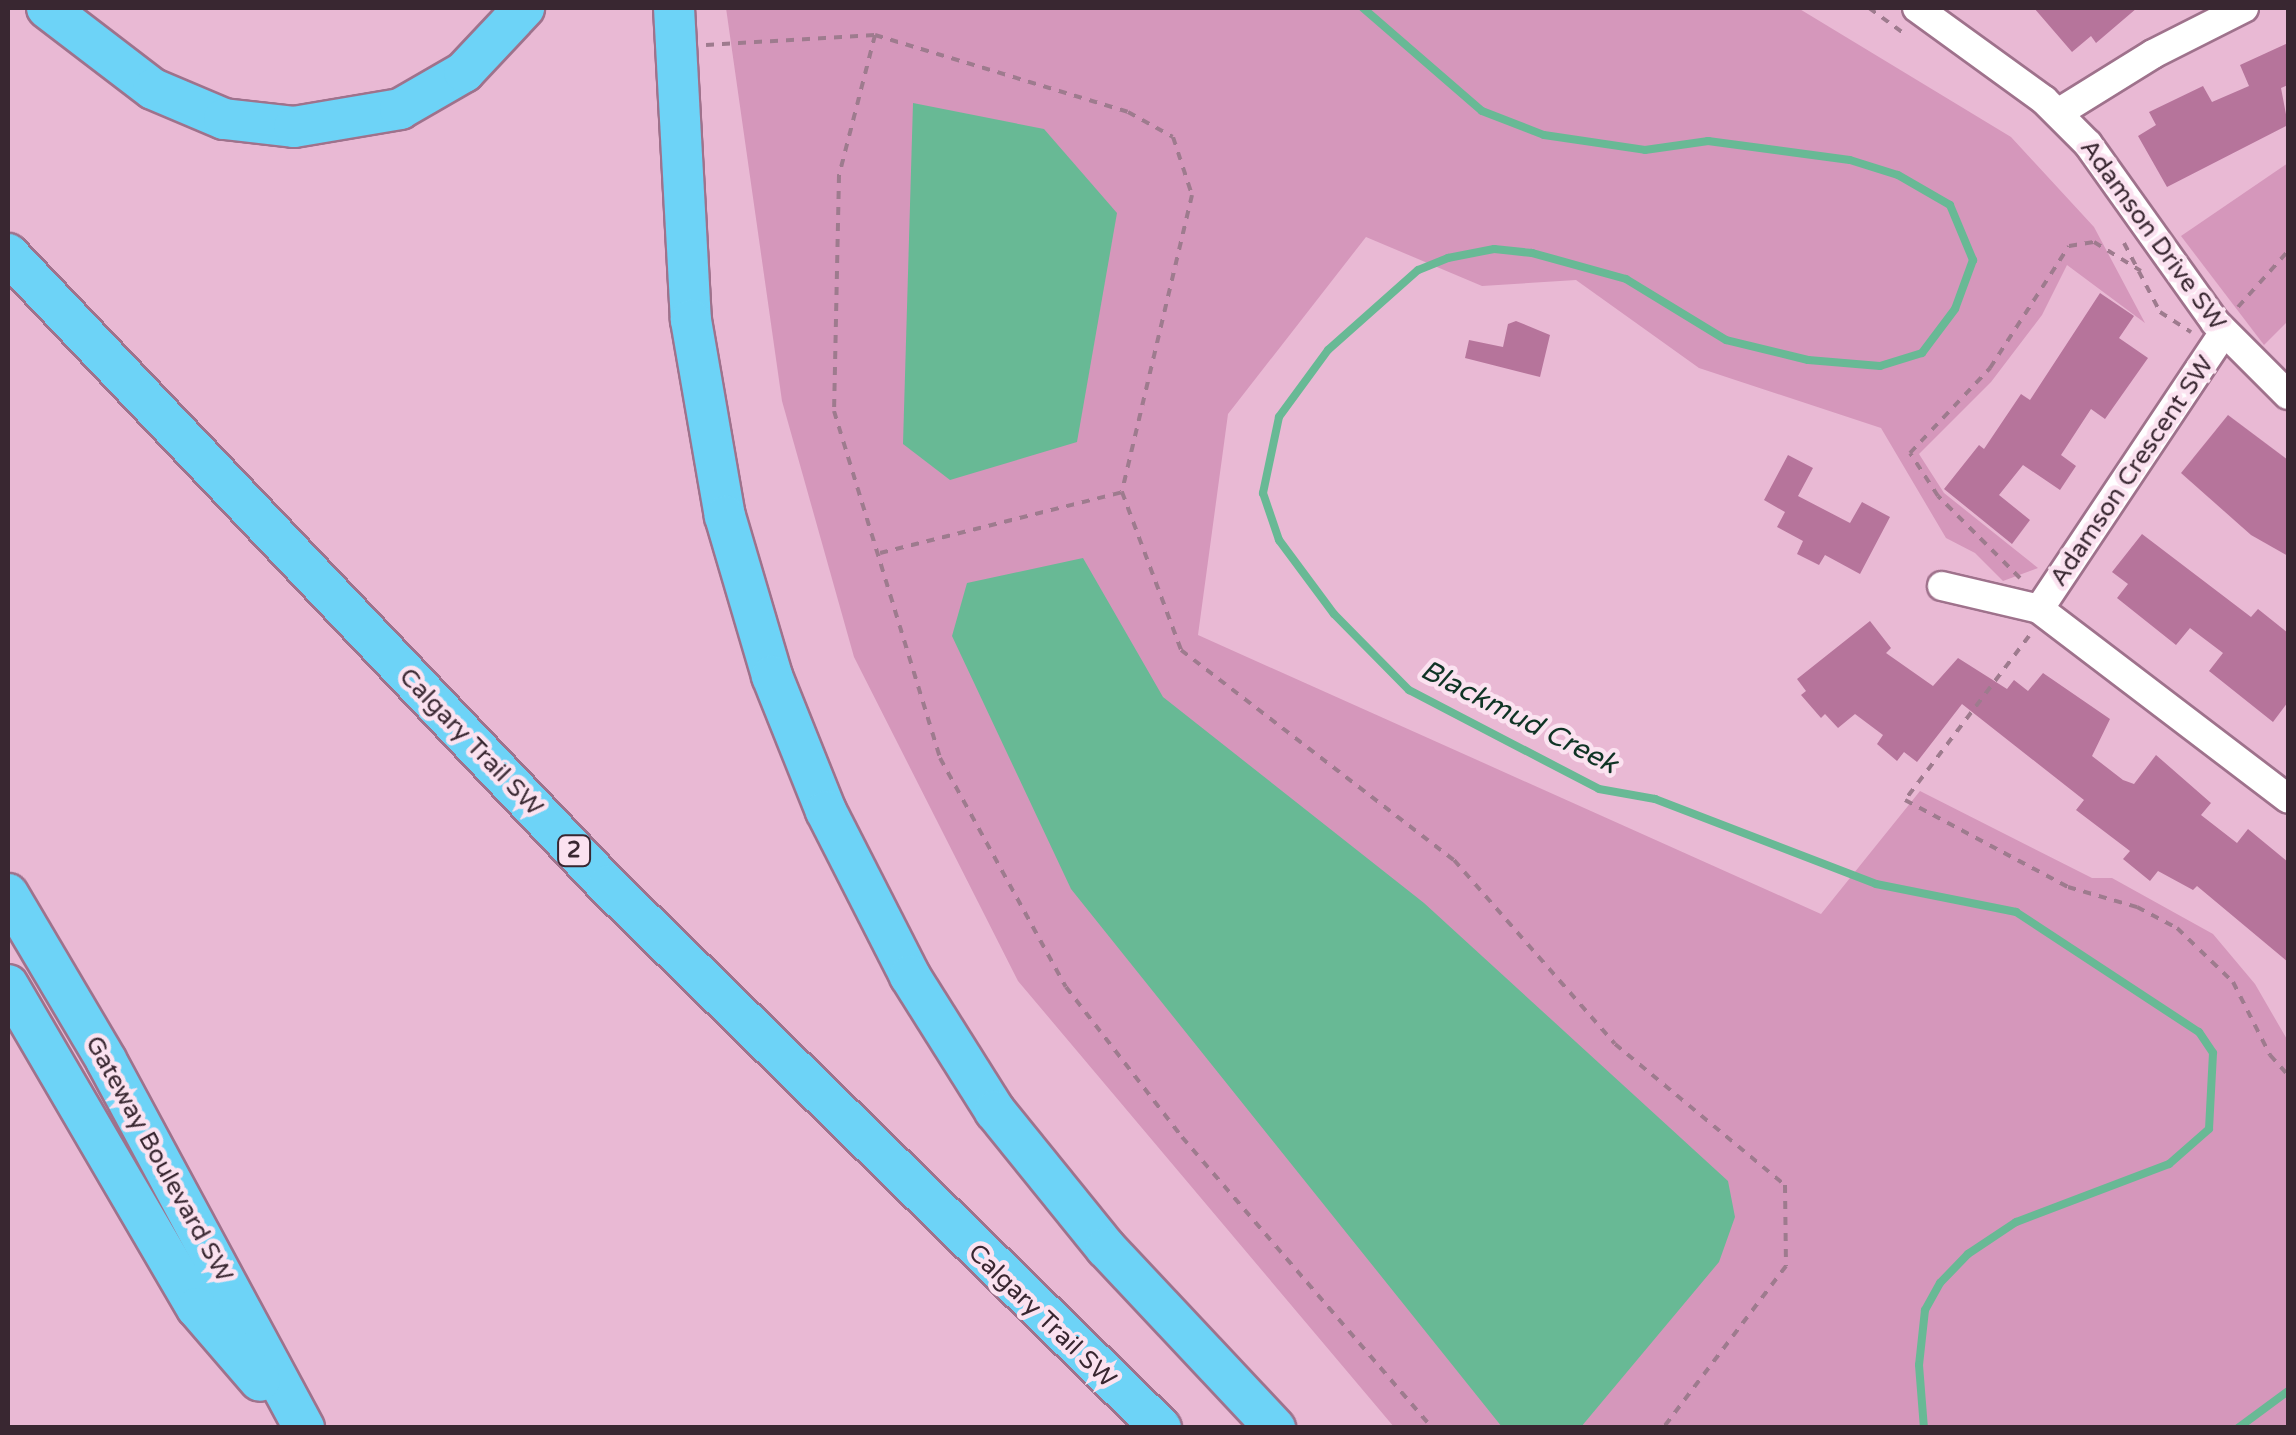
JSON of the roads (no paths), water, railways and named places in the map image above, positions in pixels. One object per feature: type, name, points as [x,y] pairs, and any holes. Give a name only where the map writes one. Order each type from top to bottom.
[{"type":"highway","points":[[48,8],[153,89],[224,119],[294,127],[400,110],[464,72],[524,8]]},
{"type":"highway","points":[[675,27],[691,320],[725,516],[772,676],[826,811],[910,976],[995,1111],[1106,1248],[1275,1428]]},
{"type":"highway","name":"Calgary Trail SW","points":[[8,254],[608,886],[1161,1428]]},
{"type":"highway","name":"Gateway Boulevard SW","points":[[8,894],[106,1060],[302,1428]]},
{"type":"highway","points":[[8,985],[197,1308],[302,1428]]},
{"type":"street","name":"Adamson Drive SW","points":[[1917,8],[2058,113],[2111,174],[2217,326],[2288,396]]},
{"type":"street","points":[[2058,113],[2153,54],[2244,8]]},
{"type":"street","name":"Adamson Crescent SW","points":[[2035,621],[2217,326]]},
{"type":"street","name":"Adamson Crescent SW","points":[[1942,586],[2035,621],[2288,800]]},
{"type":"waterway","name":"Blackmud Creek","points":[[1363,8],[1482,111],[1544,135],[1645,150],[1708,141],[1850,160],[1898,175],[1950,205],[1973,260],[1955,309],[1922,353],[1880,366],[1808,360],[1726,340],[1626,279],[1532,253],[1494,249],[1448,258],[1418,270],[1328,350],[1279,417],[1263,493],[1279,540],[1334,614],[1409,690],[1599,789],[1655,799],[1876,884],[2016,912],[2199,1032],[2213,1053],[2209,1129],[2169,1164],[2016,1222],[1968,1254],[1940,1283],[1925,1310],[1919,1365],[1924,1428]]},
{"type":"waterway","name":"Blackmud Creek","points":[[2238,1428],[2288,1391]]}]
